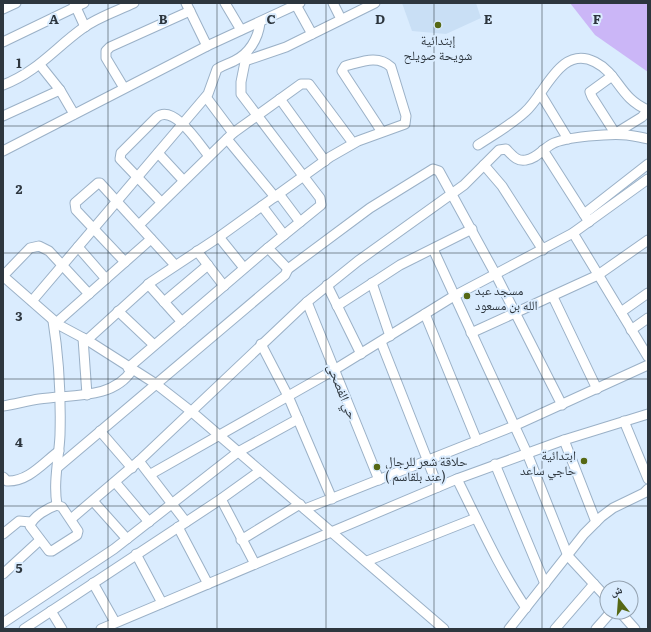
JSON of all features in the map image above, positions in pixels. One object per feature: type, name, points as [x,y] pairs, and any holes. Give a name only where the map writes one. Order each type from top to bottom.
[{"type":"street","points":[[3,9],[16,3]]},
{"type":"street","points":[[3,84],[27,74],[40,65],[65,42],[85,27],[134,3]]},
{"type":"street","points":[[225,3],[241,30]]},
{"type":"street","points":[[333,3],[341,19]]},
{"type":"street","points":[[3,42],[78,4],[85,27]]},
{"type":"street","points":[[32,301],[206,97],[217,69],[246,56],[274,52],[372,4]]},
{"type":"street","points":[[3,151],[207,46],[260,23],[294,5],[312,34]]},
{"type":"street","points":[[124,88],[106,58],[106,51],[110,47],[188,7],[207,46]]},
{"type":"street","points":[[3,406],[60,397],[87,395],[111,388],[121,383],[130,369],[154,345],[268,248],[319,208],[322,202],[241,94],[241,82],[246,56],[256,40],[260,23]]},
{"type":"street","points":[[478,145],[526,111],[553,75],[572,60],[583,58],[594,61],[606,69],[631,101],[648,110],[642,117],[614,134]]},
{"type":"street","points":[[85,339],[118,312],[148,284],[175,264],[219,237],[325,161],[353,143],[406,123],[391,67],[376,59],[346,66],[342,71],[382,132]]},
{"type":"street","points":[[40,65],[60,90],[74,114]]},
{"type":"street","points":[[612,76],[590,92],[614,134]]},
{"type":"street","points":[[139,225],[183,180],[230,136],[301,84],[309,84],[353,143]]},
{"type":"street","points":[[3,116],[60,90]]},
{"type":"street","points":[[540,93],[568,139]]},
{"type":"street","points":[[206,97],[230,136],[277,196],[300,222]]},
{"type":"street","points":[[280,99],[325,161]]},
{"type":"street","points":[[161,202],[121,161],[121,153],[160,114],[172,115],[183,124],[209,156]]},
{"type":"street","points":[[71,519],[132,468],[307,302],[327,285],[474,176],[484,165],[486,160],[503,148],[518,160],[525,161],[532,159],[543,150],[560,140],[614,134],[626,134],[648,139]]},
{"type":"street","points":[[543,150],[589,222]]},
{"type":"street","points":[[158,153],[183,180]]},
{"type":"street","points":[[584,214],[648,164]]},
{"type":"street","points":[[484,165],[510,196],[544,250]]},
{"type":"street","points":[[58,467],[285,275],[288,269],[370,208],[433,169],[439,171],[472,229],[562,405]]},
{"type":"street","points":[[151,474],[334,370],[454,296],[544,250],[589,222],[648,180]]},
{"type":"street","points":[[125,262],[76,210],[76,203],[98,183],[100,183],[175,264]]},
{"type":"street","points":[[262,206],[284,235]]},
{"type":"street","points":[[337,306],[400,265],[472,229]]},
{"type":"street","points":[[572,233],[648,357]]},
{"type":"street","points":[[219,237],[244,268]]},
{"type":"street","points":[[54,322],[89,294],[152,239]]},
{"type":"street","points":[[471,333],[553,297],[598,275],[648,240]]},
{"type":"street","points":[[89,294],[43,247],[33,247],[4,275],[54,322],[85,339],[130,369],[156,384],[192,412],[367,561],[444,629]]},
{"type":"street","points":[[78,247],[106,279]]},
{"type":"street","points":[[268,248],[288,269]]},
{"type":"street","points":[[433,249],[527,453],[568,556],[599,589]]},
{"type":"street","points":[[197,251],[224,286]]},
{"type":"street","points":[[164,302],[208,265]]},
{"type":"street","points":[[372,283],[390,336]]},
{"type":"street","points":[[148,284],[182,322]]},
{"type":"street","points":[[327,285],[361,354]]},
{"type":"street","points":[[621,312],[648,294]]},
{"type":"street","points":[[553,297],[597,389]]},
{"type":"street","name":"حي الفصحى","points":[[307,302],[379,480]]},
{"type":"street","points":[[118,312],[154,345]]},
{"type":"street","points":[[425,314],[477,441]]},
{"type":"street","points":[[632,330],[648,318]]},
{"type":"street","points":[[54,322],[58,352],[60,397],[59,451],[55,494],[57,505]]},
{"type":"street","points":[[85,339],[87,395]]},
{"type":"street","points":[[381,342],[438,487]]},
{"type":"street","points":[[261,344],[288,396],[332,499]]},
{"type":"street","points":[[241,540],[302,506],[332,499],[514,426],[648,365]]},
{"type":"street","points":[[101,629],[495,464],[564,440],[648,414]]},
{"type":"street","points":[[3,623],[127,540],[238,452],[298,419]]},
{"type":"street","points":[[624,421],[648,479]]},
{"type":"street","points":[[100,431],[132,468]]},
{"type":"street","points":[[564,440],[596,522]]},
{"type":"street","points":[[3,477],[7,481],[15,482],[25,478],[59,451]]},
{"type":"street","points":[[139,461],[151,474],[186,522]]},
{"type":"street","points":[[495,464],[545,584]]},
{"type":"street","points":[[24,629],[221,499],[260,471]]},
{"type":"street","points":[[457,479],[510,585],[526,608]]},
{"type":"street","points":[[115,482],[149,522]]},
{"type":"street","points":[[509,629],[584,534],[613,508],[644,493],[648,489]]},
{"type":"street","points":[[221,499],[241,540],[255,564]]},
{"type":"street","points":[[93,501],[127,540]]},
{"type":"street","points":[[31,522],[31,529],[40,540],[49,550],[56,550],[77,535],[78,528],[62,507],[57,505]]},
{"type":"street","points":[[3,534],[19,521],[31,522],[42,513],[57,505]]},
{"type":"street","points":[[367,561],[476,518]]},
{"type":"street","points":[[178,527],[208,584]]},
{"type":"street","points":[[3,574],[40,540]]},
{"type":"street","points":[[136,554],[162,603]]},
{"type":"street","points":[[93,583],[115,622]]},
{"type":"street","points":[[555,629],[594,584]]},
{"type":"street","points":[[51,611],[62,629]]},
{"type":"street","points":[[627,620],[635,629]]},
{"type":"shaded area","name":"إبتدائية شويحة صويلح","points":[[402,3],[476,3],[481,18],[446,34],[412,31]]},
{"type":"shaded area","points":[[570,3],[648,3],[648,72],[595,35]]},
{"type":"place","name":"إبتدائية شويحة صويلح","points":[[438,25]]},
{"type":"place","name":"مسجد عبد الله بن مسعود","points":[[467,296]]},
{"type":"place","name":"ابتدائية حاجي ساعد","points":[[584,461]]},
{"type":"place","name":"حلاقة شعر للرجال ( عند بلقاسم)","points":[[377,467]]}]
